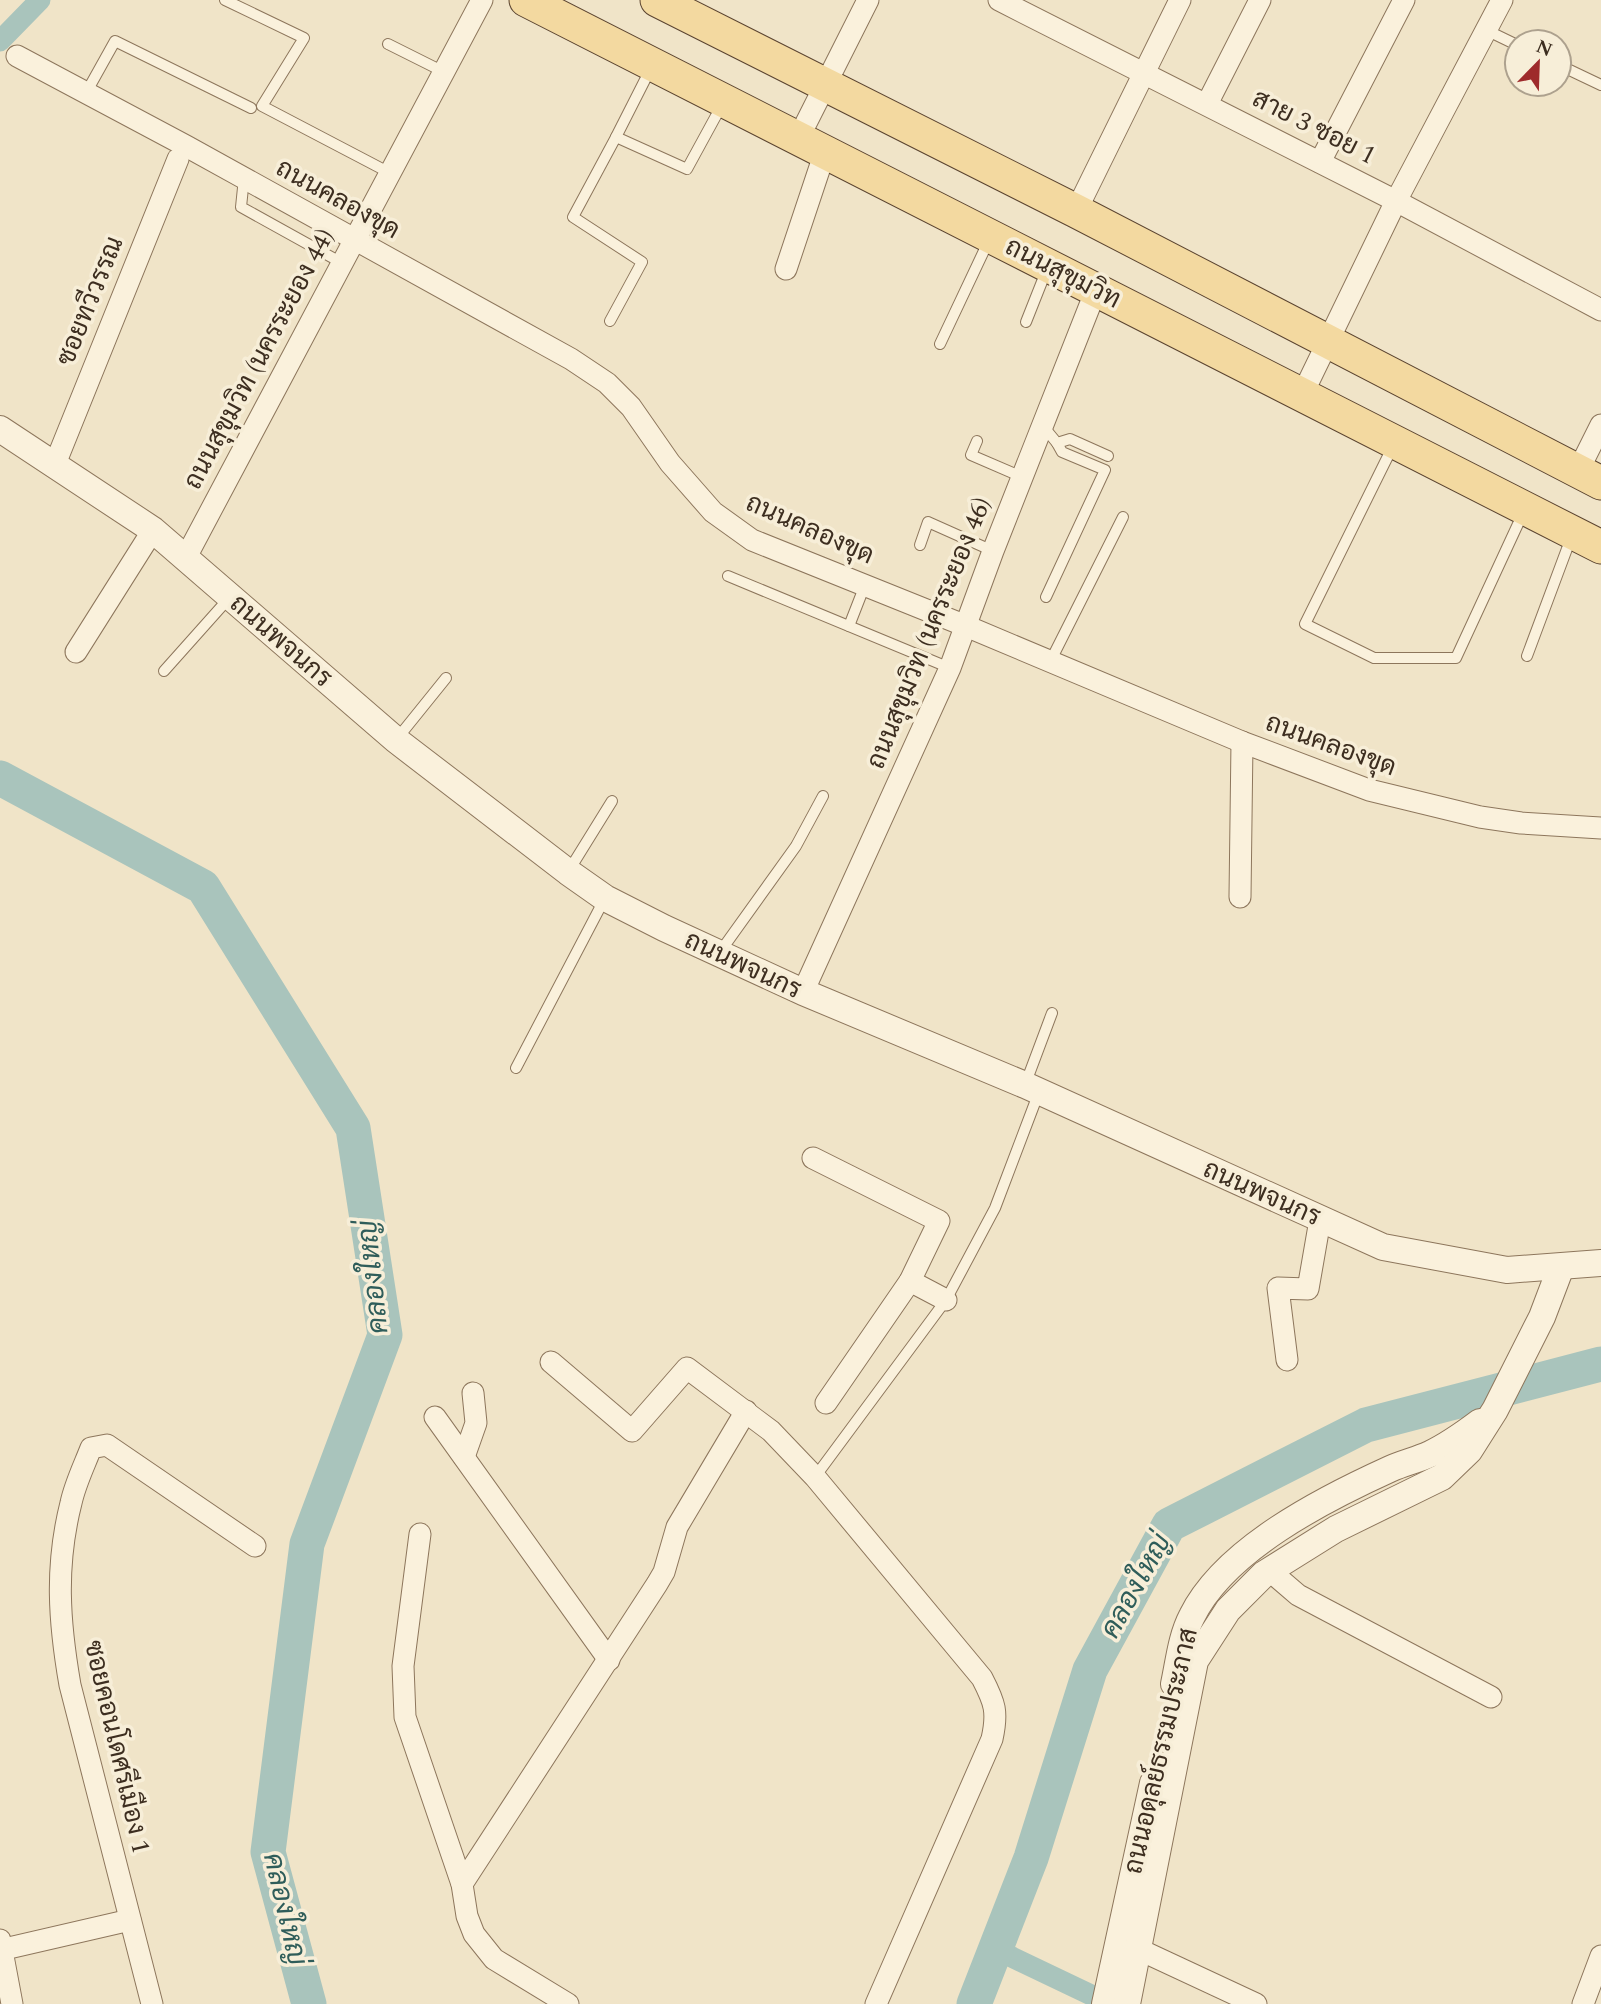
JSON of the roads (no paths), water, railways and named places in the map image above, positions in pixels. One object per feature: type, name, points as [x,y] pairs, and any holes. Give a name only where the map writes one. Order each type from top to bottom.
[{"type":"main road","name":"ถนนสุขุมวิท","points":[[526,0],[1587,539]]},
{"type":"main road","points":[[657,0],[1076,211],[1589,477]]},
{"type":"street","name":"ถนนสุขุมวิท (นครระยอง 44)","points":[[185,559],[482,0]]},
{"type":"street","points":[[786,269],[826,85],[868,0]]},
{"type":"street","name":"สาย 3 ซอย 1","points":[[999,0],[1023,6],[1144,73],[1396,201],[1601,310]]},
{"type":"street","points":[[1076,211],[1181,0]]},
{"type":"street","points":[[1207,104],[1260,0]]},
{"type":"street","points":[[1320,162],[1404,0]]},
{"type":"street","points":[[1302,395],[1396,201],[1502,0]]},
{"type":"street","name":"ถนนคลองขุด","points":[[17,56],[571,359],[607,383],[631,407],[670,463],[713,512],[752,540],[1242,742],[1369,790],[1431,807],[1521,824],[1601,828]]},
{"type":"street","name":"ซอยทวีวรรณ","points":[[55,464],[178,159]]},
{"type":"street","name":"ถนนสุขุมวิท (นครระยอง 46)","points":[[803,992],[950,668],[1096,290]]},
{"type":"street","points":[[1589,477],[1601,425]]},
{"type":"street","name":"ถนนพจนกร","points":[[0,429],[153,530],[396,740],[606,898],[803,992],[1032,1088],[1383,1247],[1507,1270],[1598,1263]]},
{"type":"street","points":[[76,652],[153,530]]},
{"type":"street","points":[[1240,897],[1242,742]]},
{"type":"street","points":[[813,1158],[939,1221],[910,1281],[826,1403]]},
{"type":"street","points":[[1286,1360],[1278,1288],[1308,1289],[1320,1220]]},
{"type":"street","name":"ถนนอดุลย์ธรรมประภาส","points":[[1105,2004],[1123,1988],[1138,1949],[1195,1661],[1228,1610],[1269,1571],[1336,1529],[1442,1477],[1469,1451],[1495,1410],[1542,1317],[1561,1267]]},
{"type":"street","points":[[910,1281],[946,1300]]},
{"type":"street","points":[[551,1362],[632,1431],[687,1368],[746,1411],[771,1431],[815,1477],[982,1678],[995,1702],[996,1719],[992,1740],[876,2004]]},
{"type":"street","points":[[464,1457],[476,1423],[473,1393]]},
{"type":"street","name":"ถนนอดุลย์ธรรมประภาส","points":[[1123,1988],[1183,1639],[1191,1618],[1213,1582],[1274,1532],[1338,1493],[1458,1439],[1495,1410]]},
{"type":"street","points":[[462,1884],[664,1572],[677,1527],[746,1411]]},
{"type":"street","points":[[435,1417],[609,1660]]},
{"type":"street","name":"ซอยคอนโดศรีเมือง 1","points":[[152,2004],[70,1685],[61,1633],[58,1589],[62,1549],[71,1502],[91,1448],[107,1445],[255,1546]]},
{"type":"street","points":[[1359,1484],[1370,1512]]},
{"type":"street","points":[[421,1534],[403,1666],[405,1717],[462,1884],[467,1916],[474,1934],[494,1959],[568,2004]]},
{"type":"street","points":[[1269,1571],[1298,1595],[1491,1697]]},
{"type":"street","points":[[12,2004],[1,1947],[130,1920]]},
{"type":"street","points":[[1138,1949],[1256,2004]]},
{"type":"street","points":[[1583,2004],[1601,1956]]},
{"type":"lane","points":[[225,0],[304,38],[262,106],[390,173]]},
{"type":"lane","points":[[1486,30],[1503,38]]},
{"type":"lane","points":[[86,93],[115,41],[251,108]]},
{"type":"lane","points":[[388,44],[444,72]]},
{"type":"lane","points":[[610,321],[642,262],[573,217],[653,65]]},
{"type":"lane","points":[[1573,72],[1601,85]]},
{"type":"lane","points":[[616,137],[687,169],[724,101]]},
{"type":"lane","points":[[244,178],[242,207],[342,263]]},
{"type":"lane","points":[[940,344],[991,236]]},
{"type":"lane","points":[[1026,322],[1049,266]]},
{"type":"lane","points":[[1043,426],[1062,452],[1105,470],[1046,597]]},
{"type":"lane","points":[[1057,443],[1070,439],[1108,456]]},
{"type":"lane","points":[[977,441],[971,456],[1022,477]]},
{"type":"lane","points":[[1395,442],[1305,624],[1374,658],[1456,658],[1525,509]]},
{"type":"lane","points":[[1050,662],[1123,517]]},
{"type":"lane","points":[[920,545],[928,522],[993,551]]},
{"type":"lane","points":[[1527,656],[1587,539]]},
{"type":"lane","points":[[728,576],[950,668]]},
{"type":"lane","points":[[849,626],[865,585]]},
{"type":"lane","points":[[164,671],[230,597]]},
{"type":"lane","points":[[396,740],[446,678]]},
{"type":"lane","points":[[720,952],[796,846],[823,796]]},
{"type":"lane","points":[[568,872],[612,801]]},
{"type":"lane","points":[[516,1068],[606,898]]},
{"type":"lane","points":[[815,1477],[946,1300],[995,1208],[1052,1013]]},
{"type":"waterway","points":[[0,41],[40,0]]},
{"type":"waterway","name":"คลองใหญ่","points":[[0,778],[203,887],[353,1128],[385,1335],[307,1544],[268,1852],[309,2004]]},
{"type":"waterway","name":"คลองใหญ่","points":[[974,2004],[1031,1858],[1090,1670],[1169,1525],[1366,1425],[1601,1364]]},
{"type":"waterway","points":[[995,1949],[1110,2004]]}]
